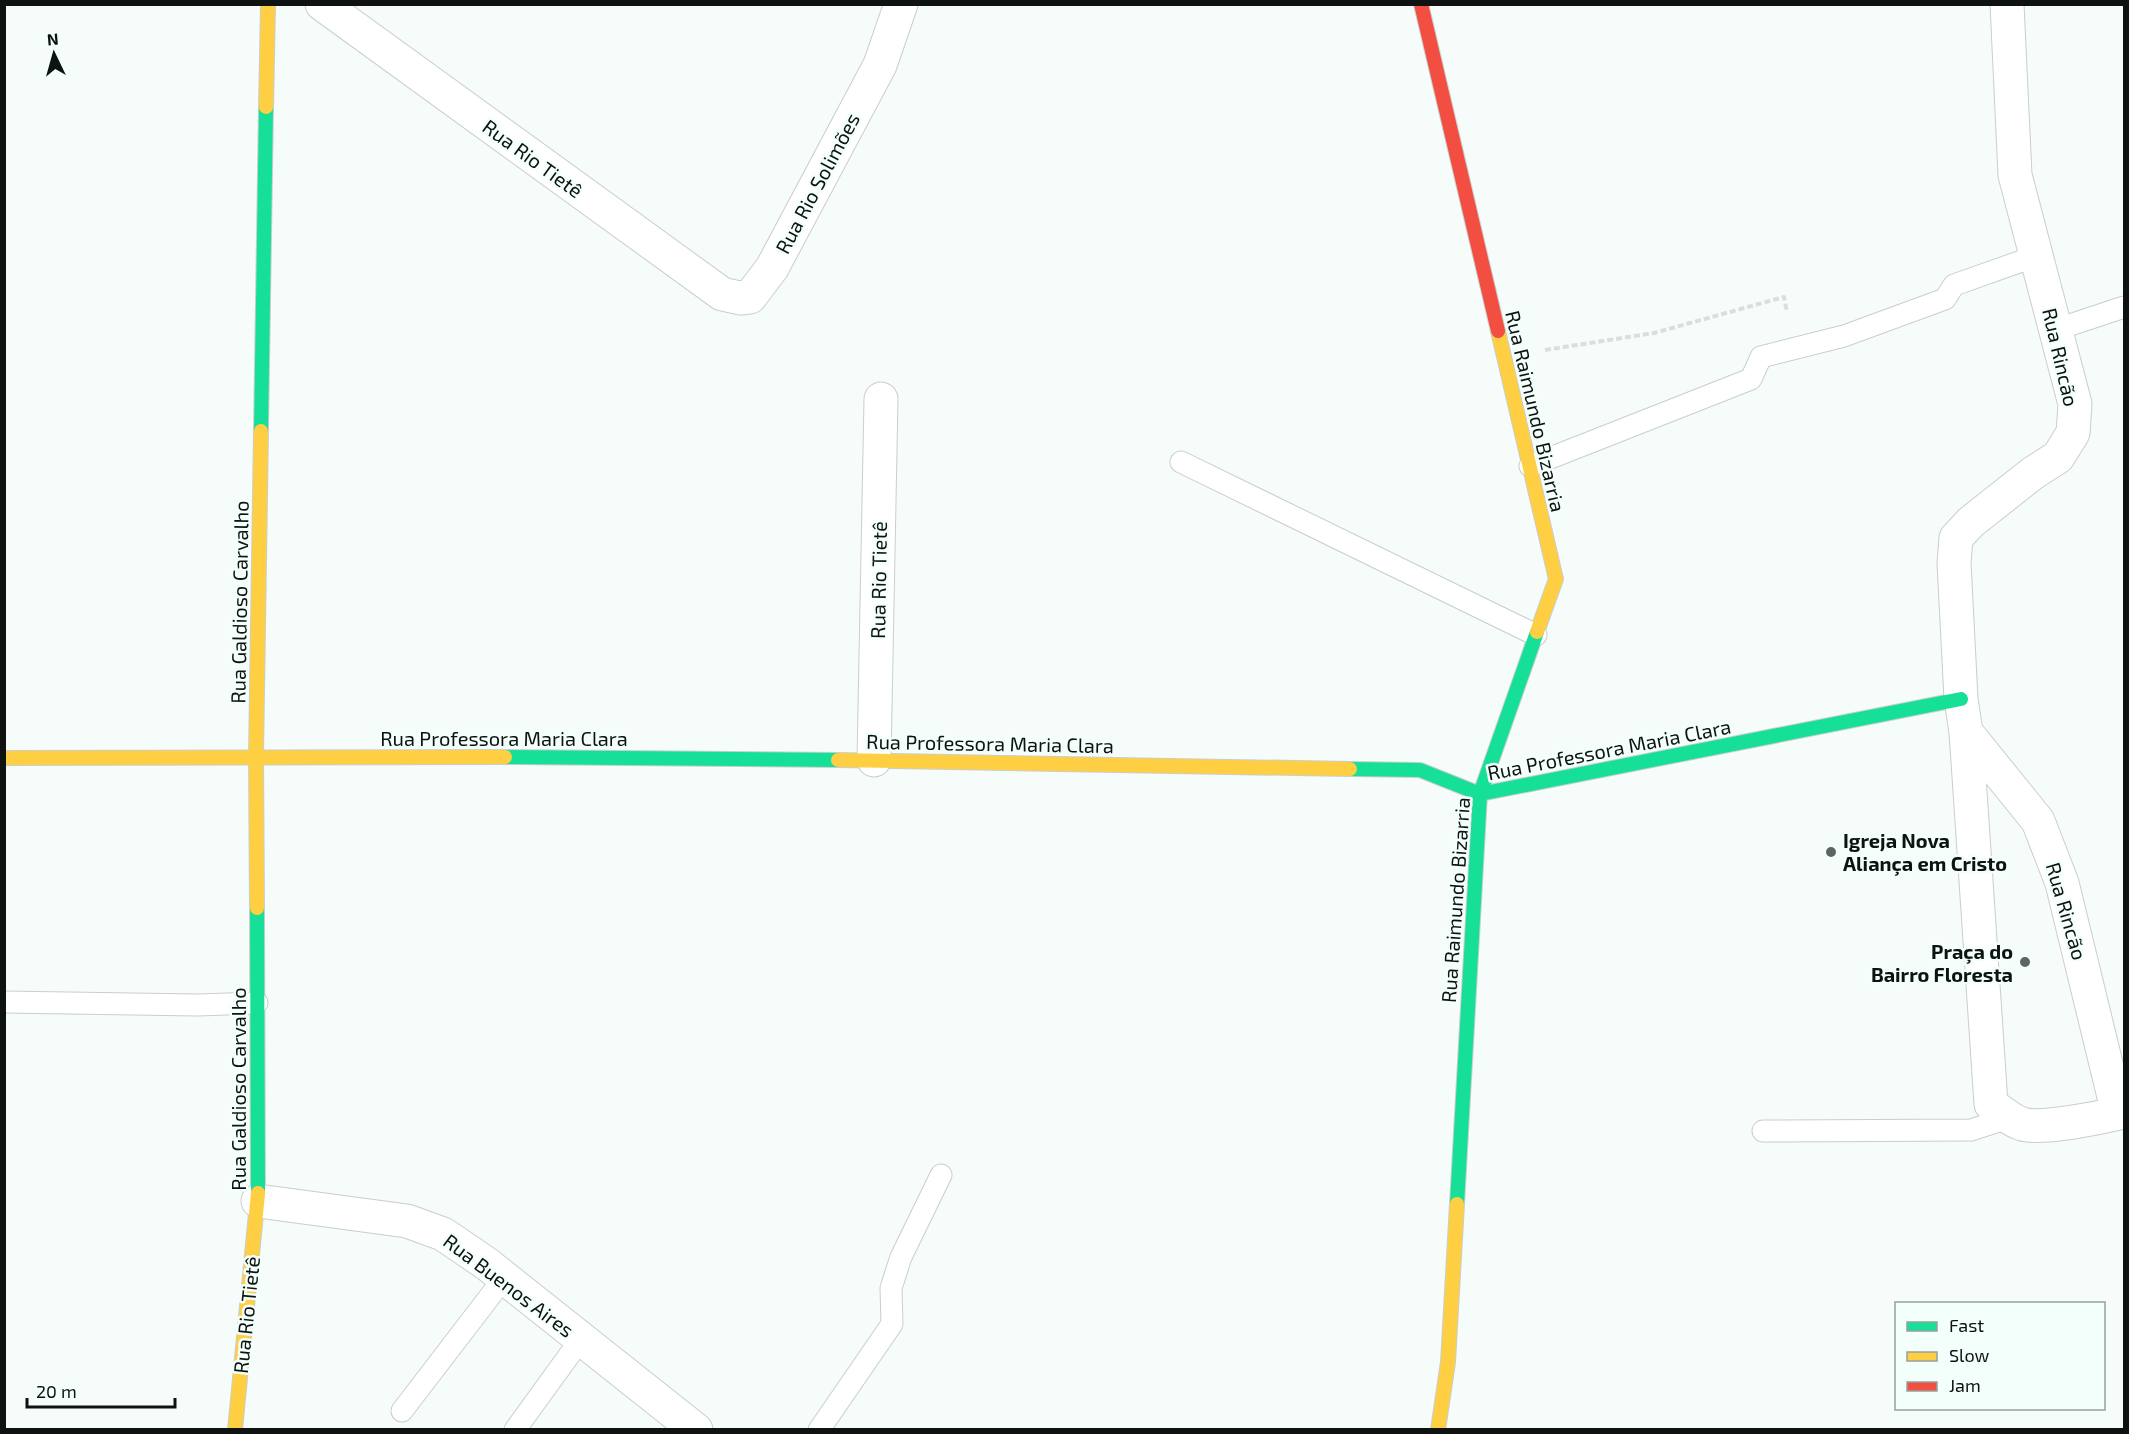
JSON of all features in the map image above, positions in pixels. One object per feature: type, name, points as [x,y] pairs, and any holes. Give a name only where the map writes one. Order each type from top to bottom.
[{"type":"street","name":"Rua Galdioso Carvalho","points":[[258,1201],[256,756],[268,4]]},
{"type":"street","name":"Rua Rio Tietê","points":[[322,4],[722,294],[740,298],[750,297]]},
{"type":"street","name":"Rua Rio Solimões","points":[[750,297],[772,268],[880,65],[901,4]]},
{"type":"street","name":"Rua Raimundo Bizarria","points":[[1421,4],[1556,579],[1480,794],[1448,1362],[1438,1430]]},
{"type":"street","name":"Rua Rincão","points":[[2007,4],[2015,175],[2075,404],[2073,433],[2058,457],[2024,480],[1971,522],[1956,538],[1954,563],[1961,699],[1966,732],[1990,1104],[2008,1118]]},
{"type":"street","name":"Rua Rio Tietê","points":[[874,760],[881,399]]},
{"type":"street","name":"Rua Professora Maria Clara","points":[[4,758],[256,756],[874,760],[1420,770],[1480,794],[1961,699]]},
{"type":"street","name":"Rua Rincão","points":[[1966,732],[2038,821],[2062,883],[2121,1113]]},
{"type":"street","points":[[2008,1118],[2025,1125],[2121,1113]]},
{"type":"street","name":"Rua Rio Tietê","points":[[235,1430],[258,1201]]},
{"type":"street","name":"Rua Buenos Aires","points":[[258,1201],[406,1221],[443,1234],[504,1278],[696,1430]]},
{"type":"lane","points":[[1530,466],[1750,379],[1761,357],[1844,336],[1945,299],[1953,285],[2036,256]]},
{"type":"lane","points":[[2055,330],[2124,307]]},
{"type":"lane","points":[[1181,462],[1536,635]]},
{"type":"lane","points":[[4,1002],[198,1005],[257,1003]]},
{"type":"lane","points":[[1763,1131],[1971,1130],[2008,1118]]},
{"type":"lane","points":[[819,1430],[892,1324],[891,1288],[902,1257],[940,1175]]},
{"type":"lane","points":[[402,1411],[504,1278]]},
{"type":"lane","points":[[515,1430],[581,1339]]},
{"type":"path","points":[[1503,357],[1654,333],[1784,297],[1794,347]]},
{"type":"traffic: fast","points":[[261,431],[266,107]]},
{"type":"traffic: fast","points":[[1457,1204],[1480,794],[1537,632]]},
{"type":"traffic: fast","points":[[1350,769],[1420,770],[1480,794],[1961,699]]},
{"type":"traffic: fast","points":[[505,757],[838,760]]},
{"type":"traffic: fast","points":[[257,908],[258,1193]]},
{"type":"traffic: slow","points":[[266,107],[268,4]]},
{"type":"traffic: slow","points":[[1498,331],[1556,579],[1537,632]]},
{"type":"traffic: slow","points":[[257,908],[256,756],[261,431]]},
{"type":"traffic: slow","points":[[4,758],[505,757]]},
{"type":"traffic: slow","points":[[838,760],[1350,769]]},
{"type":"traffic: slow","points":[[235,1430],[258,1193]]},
{"type":"traffic: slow","points":[[1438,1430],[1448,1362],[1457,1204]]},
{"type":"traffic: jam","points":[[1421,4],[1498,331]]},
{"type":"place","name":"Igreja Nova Aliança em Cristo","points":[[1831,852]]},
{"type":"place","name":"Praça do Bairro Floresta","points":[[2025,962]]}]
